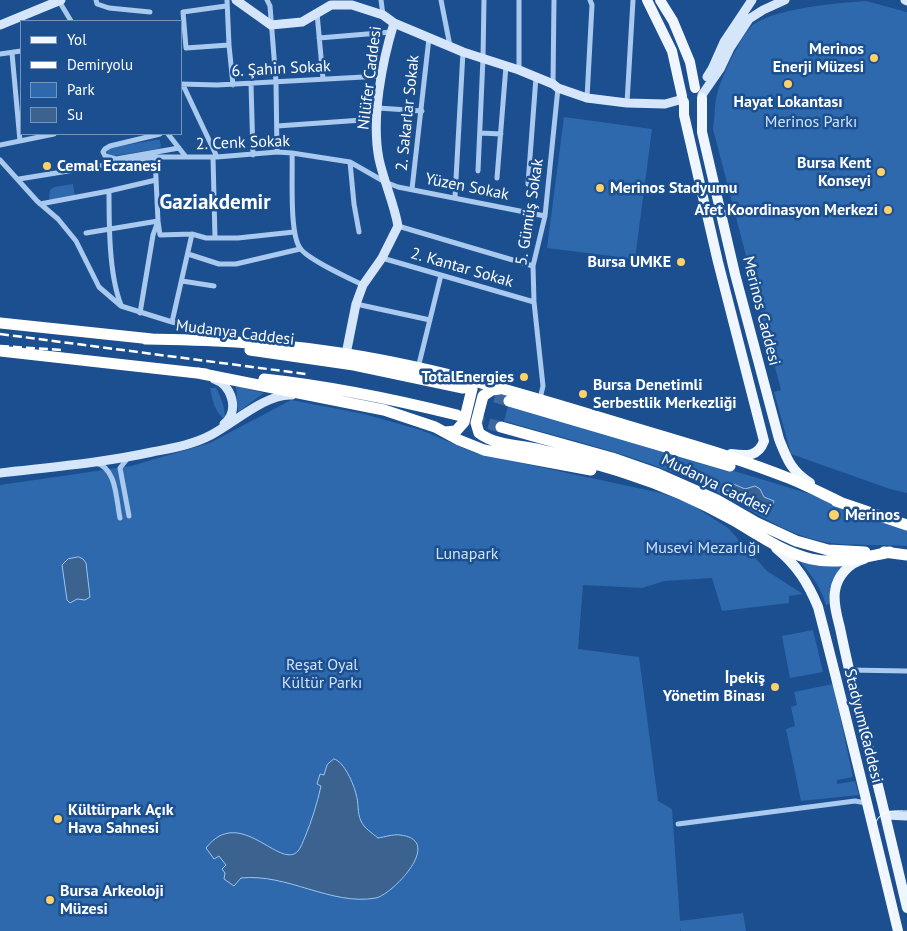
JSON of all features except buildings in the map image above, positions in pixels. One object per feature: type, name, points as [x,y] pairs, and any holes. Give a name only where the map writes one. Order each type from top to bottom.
[{"type":"highway","name":"Mudanya Caddesi","points":[[0,323],[253,350],[463,383]]},
{"type":"highway","points":[[145,338],[193,339],[290,346],[346,354],[418,368],[463,383],[501,389],[540,399],[708,450],[791,479],[842,503],[907,525]]},
{"type":"highway","points":[[0,351],[302,384],[397,400],[457,415]]},
{"type":"highway","points":[[198,373],[384,410],[411,418],[484,450],[612,474],[663,486]]},
{"type":"highway","points":[[445,432],[456,431],[464,422],[472,389],[463,383]]},
{"type":"highway","points":[[501,389],[492,390],[483,396],[476,423],[476,429],[485,438],[492,441],[539,449],[625,472],[699,502],[770,543],[789,552],[813,559],[841,562],[890,552],[907,555]]},
{"type":"highway","name":"Mudanya Caddesi","points":[[509,400],[743,470],[842,503]]},
{"type":"highway","name":"Mudanya Caddesi","points":[[501,428],[612,458],[658,474],[717,500],[757,523],[796,541],[828,550],[890,552]]},
{"type":"main road","points":[[0,25],[32,17],[60,0]]},
{"type":"main road","points":[[236,0],[271,25]]},
{"type":"main road","points":[[647,0],[672,50],[683,99],[688,106],[694,107],[700,104],[699,93],[724,42],[752,0]]},
{"type":"main road","name":"Merinos Caddesi","points":[[660,0],[673,21],[690,62],[699,93],[702,132],[735,274],[779,439],[788,461],[797,476],[842,503]]},
{"type":"main road","points":[[699,93],[720,69],[730,48],[749,19],[763,10],[786,0]]},
{"type":"main road","name":"Nilüfer Caddesi","points":[[271,25],[302,22],[331,5],[352,5],[383,15],[394,23],[382,76],[377,119],[379,158],[384,182],[396,214],[398,226]]},
{"type":"main road","points":[[394,23],[463,52],[519,70],[588,98],[627,103],[666,104],[683,99],[688,88],[699,93]]},
{"type":"main road","name":"Merinos Caddesi","points":[[683,99],[684,114],[718,262],[764,441],[761,448],[755,454],[742,456],[708,450]]},
{"type":"main road","points":[[346,354],[356,304],[363,285],[382,258],[398,226]]},
{"type":"main road","points":[[198,373],[221,381],[229,391],[232,402],[229,420],[210,436]]},
{"type":"main road","points":[[0,473],[130,457],[186,445],[210,436],[273,398],[286,394],[310,396]]},
{"type":"main road","name":"Stadyum Caddesi","points":[[770,543],[799,570],[810,587],[818,607],[858,761],[866,803],[898,931]]},
{"type":"main road","points":[[890,552],[858,561],[845,570],[836,582],[834,594],[848,670],[886,815],[907,908]]},
{"type":"main road","points":[[886,815],[907,816]]},
{"type":"street","points":[[60,0],[70,20]]},
{"type":"street","points":[[96,0],[97,4],[109,8],[150,12]]},
{"type":"street","points":[[268,0],[276,82],[278,152]]},
{"type":"street","points":[[381,0],[383,15]]},
{"type":"street","points":[[441,0],[450,46]]},
{"type":"street","points":[[478,171],[484,0]]},
{"type":"street","points":[[519,0],[519,70]]},
{"type":"street","name":"5. Gümüş Sokak","points":[[540,399],[543,386],[534,302],[533,266],[545,216],[556,86],[554,0]]},
{"type":"street","points":[[588,98],[592,5],[590,0]]},
{"type":"street","points":[[627,103],[635,1]]},
{"type":"street","points":[[229,45],[186,48],[183,12],[226,3],[233,84]]},
{"type":"street","points":[[317,13],[323,80]]},
{"type":"street","points":[[319,38],[391,32]]},
{"type":"street","name":"2. Sakarlar Sokak","points":[[412,190],[429,38]]},
{"type":"street","points":[[0,54],[20,52]]},
{"type":"street","points":[[455,197],[463,52]]},
{"type":"street","points":[[12,53],[20,141]]},
{"type":"street","points":[[497,178],[506,66]]},
{"type":"street","name":"6. Şahin Sokak","points":[[182,85],[251,84],[382,76]]},
{"type":"street","points":[[528,184],[536,77]]},
{"type":"street","points":[[251,84],[253,155]]},
{"type":"street","points":[[182,85],[215,157],[215,238]]},
{"type":"street","points":[[378,108],[422,110]]},
{"type":"street","points":[[277,126],[377,119]]},
{"type":"street","points":[[480,133],[500,134]]},
{"type":"street","points":[[0,145],[49,135]]},
{"type":"street","points":[[156,135],[105,148],[105,156],[116,159],[179,148]]},
{"type":"street","name":"2. Cenk Sokak","points":[[169,135],[186,157],[253,155],[278,152],[292,153],[350,162],[384,182]]},
{"type":"street","points":[[292,153],[294,232],[300,249],[330,269],[363,285]]},
{"type":"street","points":[[155,157],[160,235],[192,234],[206,238],[238,238],[294,232]]},
{"type":"street","points":[[19,179],[155,157],[186,157]]},
{"type":"street","points":[[0,160],[40,204],[58,218],[76,241],[99,286],[121,306],[140,313],[252,343]]},
{"type":"street","points":[[350,162],[359,232]]},
{"type":"street","points":[[40,204],[156,180]]},
{"type":"street","name":"Yüzen Sokak","points":[[384,182],[412,190],[545,216]]},
{"type":"street","points":[[108,191],[116,293],[121,306]]},
{"type":"street","points":[[86,233],[158,221]]},
{"type":"street","points":[[140,313],[153,235],[158,221]]},
{"type":"street","points":[[398,226],[533,266]]},
{"type":"street","points":[[172,322],[192,234]]},
{"type":"street","points":[[188,254],[219,264],[236,264],[300,249]]},
{"type":"street","name":"2. Kantar Sokak","points":[[382,258],[534,302]]},
{"type":"street","points":[[418,368],[441,275]]},
{"type":"street","points":[[182,281],[214,286]]},
{"type":"street","points":[[356,304],[430,320]]},
{"type":"street","points":[[129,516],[120,468],[130,457]]},
{"type":"street","points":[[91,462],[101,464],[108,469],[120,518]]},
{"type":"street","points":[[848,670],[907,671]]},
{"type":"street","points":[[678,824],[855,801],[866,803]]},
{"type":"green space","name":"Merinos Parkı","points":[[866,1],[907,12],[907,493],[890,489],[791,454],[774,392],[781,390],[713,129],[720,84],[738,45],[754,24],[765,18],[792,10]]},
{"type":"green space","name":"Merinos Stadyumu","points":[[564,117],[652,129],[635,259],[547,248]]},
{"type":"green space","points":[[160,140],[161,147],[158,149],[113,156],[106,153],[109,148]]},
{"type":"green space","points":[[73,184],[75,197],[51,201],[49,199],[50,190],[54,187]]},
{"type":"green space","points":[[236,386],[264,393],[238,412]]},
{"type":"green space","points":[[210,388],[216,388],[218,392],[224,408],[225,420],[216,409]]},
{"type":"green space","name":"Reşat Oyal Kültür Parkı","points":[[291,400],[364,414],[421,430],[475,453],[661,493],[689,503],[728,528],[767,571],[803,594],[789,596],[789,603],[722,611],[712,578],[664,581],[642,588],[583,585],[578,649],[639,657],[658,801],[672,809],[680,921],[743,913],[746,931],[681,931],[681,928],[680,931],[0,931],[0,485],[131,466],[210,443]]},
{"type":"green space","points":[[508,406],[759,478],[907,526],[907,546],[850,545],[806,537],[775,524],[701,485],[658,467],[593,446],[504,421]]},
{"type":"green space","points":[[786,547],[823,557],[851,560],[833,578],[829,604],[826,605],[810,573]]},
{"type":"green space","points":[[813,630],[823,672],[790,678],[782,636]]},
{"type":"green space","points":[[833,684],[853,777],[837,780],[837,784],[855,781],[859,795],[801,801],[786,729],[795,726],[791,707],[797,705],[794,692]]},
{"type":"water","points":[[729,482],[745,489],[755,486],[760,489],[764,497],[774,501],[771,508],[760,504],[749,508],[745,506],[741,496],[726,490],[724,487],[725,483]]},
{"type":"water","points":[[79,557],[86,563],[90,597],[85,600],[77,599],[70,603],[67,600],[62,565],[68,559]]},
{"type":"water","points":[[334,759],[341,764],[351,779],[357,797],[358,811],[362,824],[378,838],[400,835],[413,839],[418,846],[417,856],[403,878],[384,894],[376,898],[359,899],[342,898],[275,880],[241,878],[234,886],[224,879],[225,873],[222,869],[226,865],[219,856],[214,859],[206,848],[219,836],[232,833],[245,835],[281,853],[290,855],[298,851],[308,831],[316,806],[321,786],[317,784],[320,774],[324,775],[327,765]]},
{"type":"tunnel","points":[[463,388],[509,401]]},
{"type":"tunnel","points":[[457,415],[501,427]]},
{"type":"tram line","points":[[895,931],[873,835],[876,821],[883,814],[893,811],[907,811]]},
{"type":"railway","points":[[0,334],[306,374]]},
{"type":"railway","points":[[0,346],[62,350]]},
{"type":"place","name":"Merinos Enerji Müzesi","points":[[874,58]]},
{"type":"place","name":"Hayat Lokantası","points":[[788,84]]},
{"type":"place","name":"Cemal Eczanesi","points":[[47,166]]},
{"type":"place","name":"Bursa Kent Konseyi","points":[[881,172]]},
{"type":"place","name":"Merinos Stadyumu","points":[[600,188]]},
{"type":"place","name":"Afet Koordinasyon Merkezi","points":[[888,210]]},
{"type":"place","name":"Bursa UMKE","points":[[681,262]]},
{"type":"place","name":"TotalEnergies","points":[[524,377]]},
{"type":"place","name":"Bursa Denetimli Serbestlik Merkezliği","points":[[583,394]]},
{"type":"place","name":"Merinos","points":[[834,515]]},
{"type":"place","name":"İpekiş Yönetim Binası","points":[[775,687]]},
{"type":"place","name":"Kültürpark Açık Hava Sahnesi","points":[[58,819]]},
{"type":"place","name":"Bursa Arkeoloji Müzesi","points":[[50,900]]},
{"type":"district","name":"Gaziakdemir","points":[[215,203]]},
{"type":"park label","name":"Musevi Mezarlığı","points":[[703,548]]},
{"type":"park label","name":"Lunapark","points":[[467,554]]}]
